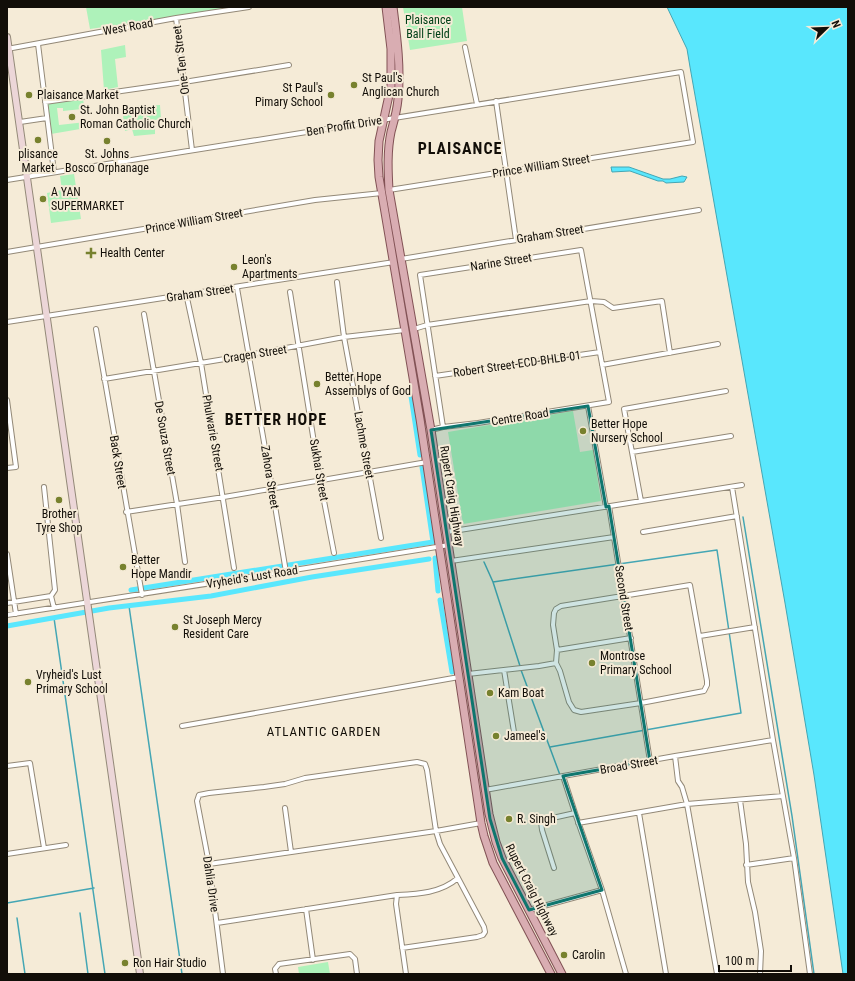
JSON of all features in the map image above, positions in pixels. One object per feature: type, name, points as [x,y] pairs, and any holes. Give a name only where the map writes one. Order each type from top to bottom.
[{"type":"main road","name":"Rupert Craig Highway","points":[[386,7],[392,67],[392,86],[379,141],[378,160],[382,193],[414,328],[449,545],[490,820],[502,858],[562,974]]},
{"type":"main road","name":"Rupert Craig Highway","points":[[393,7],[400,61],[400,84],[396,118],[391,132],[387,169],[405,330],[427,462],[481,823],[493,863],[551,974]]},
{"type":"main road","points":[[7,36],[140,974]]},
{"type":"street","name":"West Road","points":[[8,48],[38,44],[176,18],[249,7]]},
{"type":"street","name":"One-Ten Street","points":[[176,18],[192,150]]},
{"type":"street","points":[[38,44],[54,172]]},
{"type":"street","points":[[465,47],[477,104]]},
{"type":"street","points":[[45,102],[184,82],[289,64]]},
{"type":"street","name":"Ben Proffit Drive","points":[[7,180],[681,72],[693,142]]},
{"type":"street","points":[[496,101],[516,240]]},
{"type":"street","points":[[20,122],[47,118]]},
{"type":"street","name":"Prince William Street","points":[[390,190],[693,142]]},
{"type":"street","name":"Prince William Street","points":[[7,252],[315,200],[382,193]]},
{"type":"street","name":"Graham Street","points":[[7,322],[237,288],[699,210]]},
{"type":"street","name":"Narine Street","points":[[427,326],[420,275],[581,250],[591,301]]},
{"type":"street","name":"Lachme Street","points":[[337,282],[344,337],[381,538]]},
{"type":"street","name":"Zahora Street","points":[[237,288],[285,571]]},
{"type":"street","name":"Sukhai Street","points":[[290,292],[320,480],[334,553]]},
{"type":"street","name":"Phulwarie Street","points":[[187,298],[224,497],[234,568]]},
{"type":"street","points":[[591,301],[602,365],[718,344]]},
{"type":"street","points":[[414,328],[591,301],[604,302],[614,308],[662,301],[670,353]]},
{"type":"street","name":"De Souza Street","points":[[144,314],[177,504],[185,562]]},
{"type":"street","points":[[427,326],[443,427]]},
{"type":"street","name":"Back Street","points":[[96,329],[141,593]]},
{"type":"street","name":"Cragen Street","points":[[104,379],[249,356],[344,337],[405,330]]},
{"type":"street","name":"Robert Street-ECD-BHLB-01","points":[[434,376],[600,352]]},
{"type":"street","name":"Centre Road","points":[[431,430],[609,402],[602,365]]},
{"type":"street","points":[[641,501],[624,409],[726,391]]},
{"type":"street","points":[[7,400],[16,467],[7,468]]},
{"type":"street","name":"Second Street","points":[[588,406],[618,559],[650,761]]},
{"type":"street","points":[[632,452],[731,436]]},
{"type":"street","points":[[126,512],[224,497],[427,462]]},
{"type":"street","points":[[446,532],[742,485]]},
{"type":"street","points":[[7,603],[51,596],[55,590],[44,487]]},
{"type":"street","points":[[732,487],[772,740],[794,858],[810,974]]},
{"type":"street","points":[[643,532],[737,516]]},
{"type":"street","points":[[451,561],[614,537]]},
{"type":"street","name":"Vryheid's Lust Road","points":[[7,615],[54,608],[89,608],[141,593],[449,545]]},
{"type":"street","points":[[7,554],[16,614]]},
{"type":"street","points":[[690,584],[700,636],[707,681],[704,691],[641,703],[578,712],[574,710],[569,702],[560,671],[556,663],[553,625],[554,613],[556,609],[561,606],[690,584]]},
{"type":"street","points":[[51,596],[54,608]]},
{"type":"street","points":[[700,636],[755,627]]},
{"type":"street","points":[[556,650],[631,638]]},
{"type":"street","points":[[468,674],[527,668],[556,663]]},
{"type":"street","points":[[504,670],[514,732]]},
{"type":"street","points":[[182,726],[460,677]]},
{"type":"street","name":"Broad Street","points":[[485,790],[772,740]]},
{"type":"street","points":[[675,756],[678,781],[682,787],[687,804],[717,974]]},
{"type":"street","name":"Dahlia Drive","points":[[223,974],[209,864],[197,801],[199,796],[210,793],[285,784],[305,778],[417,762],[425,764],[428,770],[436,830]]},
{"type":"street","points":[[7,766],[30,763],[44,848]]},
{"type":"street","points":[[563,776],[602,890],[626,974]]},
{"type":"street","points":[[578,823],[687,804],[783,796]]},
{"type":"street","points":[[740,800],[746,844],[748,882],[760,942],[760,974]]},
{"type":"street","points":[[285,808],[291,852]]},
{"type":"street","points":[[638,812],[666,974]]},
{"type":"street","points":[[554,868],[542,830],[541,822],[575,813]]},
{"type":"street","points":[[209,864],[481,823]]},
{"type":"street","points":[[402,948],[477,937],[483,935],[485,932],[484,927],[440,844],[436,830]]},
{"type":"street","points":[[7,854],[66,845]]},
{"type":"street","points":[[746,865],[794,858]]},
{"type":"street","points":[[217,923],[396,895],[417,894],[446,887],[458,878]]},
{"type":"street","points":[[529,910],[602,890]]},
{"type":"street","points":[[396,895],[406,974]]},
{"type":"street","points":[[306,909],[313,960]]},
{"type":"street","points":[[276,974],[278,964],[350,954],[355,959],[357,974]]},
{"type":"highlighted area","points":[[588,406],[606,507],[609,506],[650,761],[563,776],[602,890],[529,910],[502,858],[490,819],[431,430]]},
{"type":"green space","points":[[86,7],[241,7],[90,29]]},
{"type":"green space","name":"Plaisance Ball Field","points":[[403,7],[462,7],[467,41],[410,50]]},
{"type":"green space","points":[[125,45],[126,57],[115,59],[118,87],[104,90],[101,50]]},
{"type":"green space","points":[[83,99],[85,112],[83,112],[82,109],[63,111],[63,108],[57,108],[59,125],[86,122],[86,128],[51,134],[47,104]]},
{"type":"green space","points":[[142,105],[160,105],[161,119],[155,120],[155,134],[134,136],[132,129],[125,131],[122,108]]},
{"type":"green space","points":[[74,174],[81,219],[51,223],[47,193],[62,190],[60,176]]},
{"type":"green space","points":[[573,411],[580,452],[593,450],[601,501],[463,524],[448,432]]},
{"type":"green space","points":[[328,962],[330,974],[299,974],[298,967]]},
{"type":"water","points":[[667,7],[848,7],[848,974],[843,974],[814,775],[785,603],[687,49]]},
{"type":"water","points":[[611,167],[629,167],[663,179],[682,176],[687,177],[684,182],[666,183],[630,171],[612,172]]},
{"type":"waterway","points":[[411,396],[420,455]]},
{"type":"waterway","points":[[131,590],[433,542],[422,467]]},
{"type":"waterway","points":[[743,517],[792,816],[814,974]]},
{"type":"waterway","points":[[520,666],[493,582],[717,550],[741,713],[550,747]]},
{"type":"waterway","points":[[435,558],[438,591]]},
{"type":"waterway","points":[[7,626],[109,608],[211,596],[312,577],[429,559]]},
{"type":"waterway","points":[[484,562],[493,582]]},
{"type":"waterway","points":[[440,600],[452,672]]},
{"type":"waterway","points":[[129,606],[182,974]]},
{"type":"waterway","points":[[54,618],[105,974]]},
{"type":"waterway","points":[[521,670],[560,775]]},
{"type":"waterway","points":[[7,903],[94,888]]},
{"type":"waterway","points":[[80,913],[88,974]]},
{"type":"waterway","points":[[17,918],[25,974]]},
{"type":"place","name":"St Paul's Anglican Church","points":[[354,85]]},
{"type":"place","name":"Plaisance Market","points":[[29,95]]},
{"type":"place","name":"St Paul's Pimary School","points":[[331,95]]},
{"type":"place","name":"St. John Baptist Roman Catholic Church","points":[[72,117]]},
{"type":"place","name":"plisance Market","points":[[38,140]]},
{"type":"place","name":"St. Johns Bosco Orphanage","points":[[107,141]]},
{"type":"place","name":"A YAN SUPERMARKET","points":[[43,199]]},
{"type":"place","name":"Health Center","points":[[91,253]]},
{"type":"place","name":"Leon's Apartments","points":[[234,267]]},
{"type":"place","name":"Better Hope Assemblys of God","points":[[317,384]]},
{"type":"place","name":"Better Hope Nursery School","points":[[583,431]]},
{"type":"place","name":"Brother Tyre Shop","points":[[59,500]]},
{"type":"place","name":"Better Hope Mandir","points":[[123,567]]},
{"type":"place","name":"St Joseph Mercy Resident Care","points":[[175,627]]},
{"type":"place","name":"Montrose Primary School","points":[[592,663]]},
{"type":"place","name":"Vryheid's Lust Primary School","points":[[28,682]]},
{"type":"place","name":"Kam Boat","points":[[490,693]]},
{"type":"place","name":"Jameel's","points":[[496,736]]},
{"type":"place","name":"R. Singh","points":[[509,819]]},
{"type":"place","name":"Carolin","points":[[564,955]]},
{"type":"place","name":"Ron Hair Studio","points":[[125,963]]},
{"type":"district","name":"PLAISANCE","points":[[460,148]]},
{"type":"district","name":"BETTER HOPE","points":[[276,419]]},
{"type":"district","name":"ATLANTIC GARDEN","points":[[324,731]]}]
